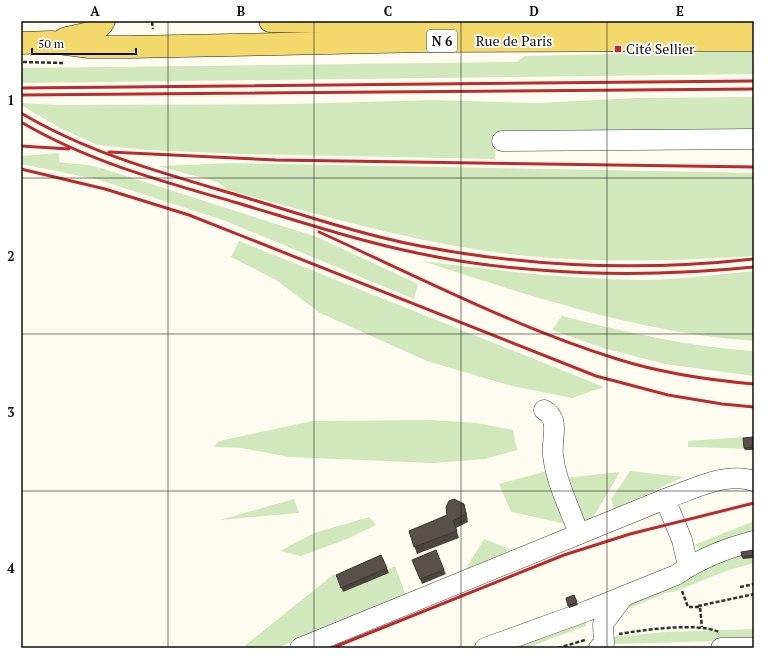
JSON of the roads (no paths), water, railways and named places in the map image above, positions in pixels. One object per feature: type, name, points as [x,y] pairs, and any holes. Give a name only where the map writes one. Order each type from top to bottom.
[{"type":"main road","name":"Rue de Paris","points":[[270,21],[413,24],[754,23]]},
{"type":"main road","points":[[51,42],[76,34],[91,33],[98,23],[118,43],[130,47]]},
{"type":"main road","name":"Rue de Paris","points":[[130,47],[426,41],[754,40]]},
{"type":"main road","name":"N 6","points":[[21,43],[51,42],[89,47],[130,47]]},
{"type":"street","points":[[502,140],[754,139]]},
{"type":"street","points":[[544,410],[549,413],[553,419],[552,448],[556,471],[579,534]]},
{"type":"street","points":[[300,648],[665,499],[718,480],[742,478],[754,481]]},
{"type":"street","points":[[665,499],[682,540],[688,566]]},
{"type":"street","points":[[485,648],[587,611],[676,575],[688,566],[737,546],[754,541]]},
{"type":"street","points":[[601,642],[603,624],[624,596]]},
{"type":"street","points":[[721,640],[754,648]]},
{"type":"railway","points":[[21,88],[754,81]]},
{"type":"railway","points":[[21,95],[754,89]]},
{"type":"railway","points":[[21,113],[72,140],[126,161],[351,229],[420,246],[503,259],[587,265],[671,265],[754,259]]},
{"type":"railway","points":[[21,122],[72,148],[152,178],[348,236],[417,253],[458,261],[585,273],[671,273],[754,267]]},
{"type":"railway","points":[[21,146],[69,149]]},
{"type":"railway","points":[[109,152],[276,160],[754,167]]},
{"type":"railway","points":[[21,169],[105,189],[189,215],[596,376],[668,395],[722,404],[754,407]]},
{"type":"railway","points":[[319,232],[466,300],[541,332],[579,346],[634,364],[668,372],[702,378],[754,384]]},
{"type":"railway","points":[[332,648],[564,555],[630,534],[754,503]]},
{"type":"place","name":"Cité Sellier","points":[[618,49]]}]
